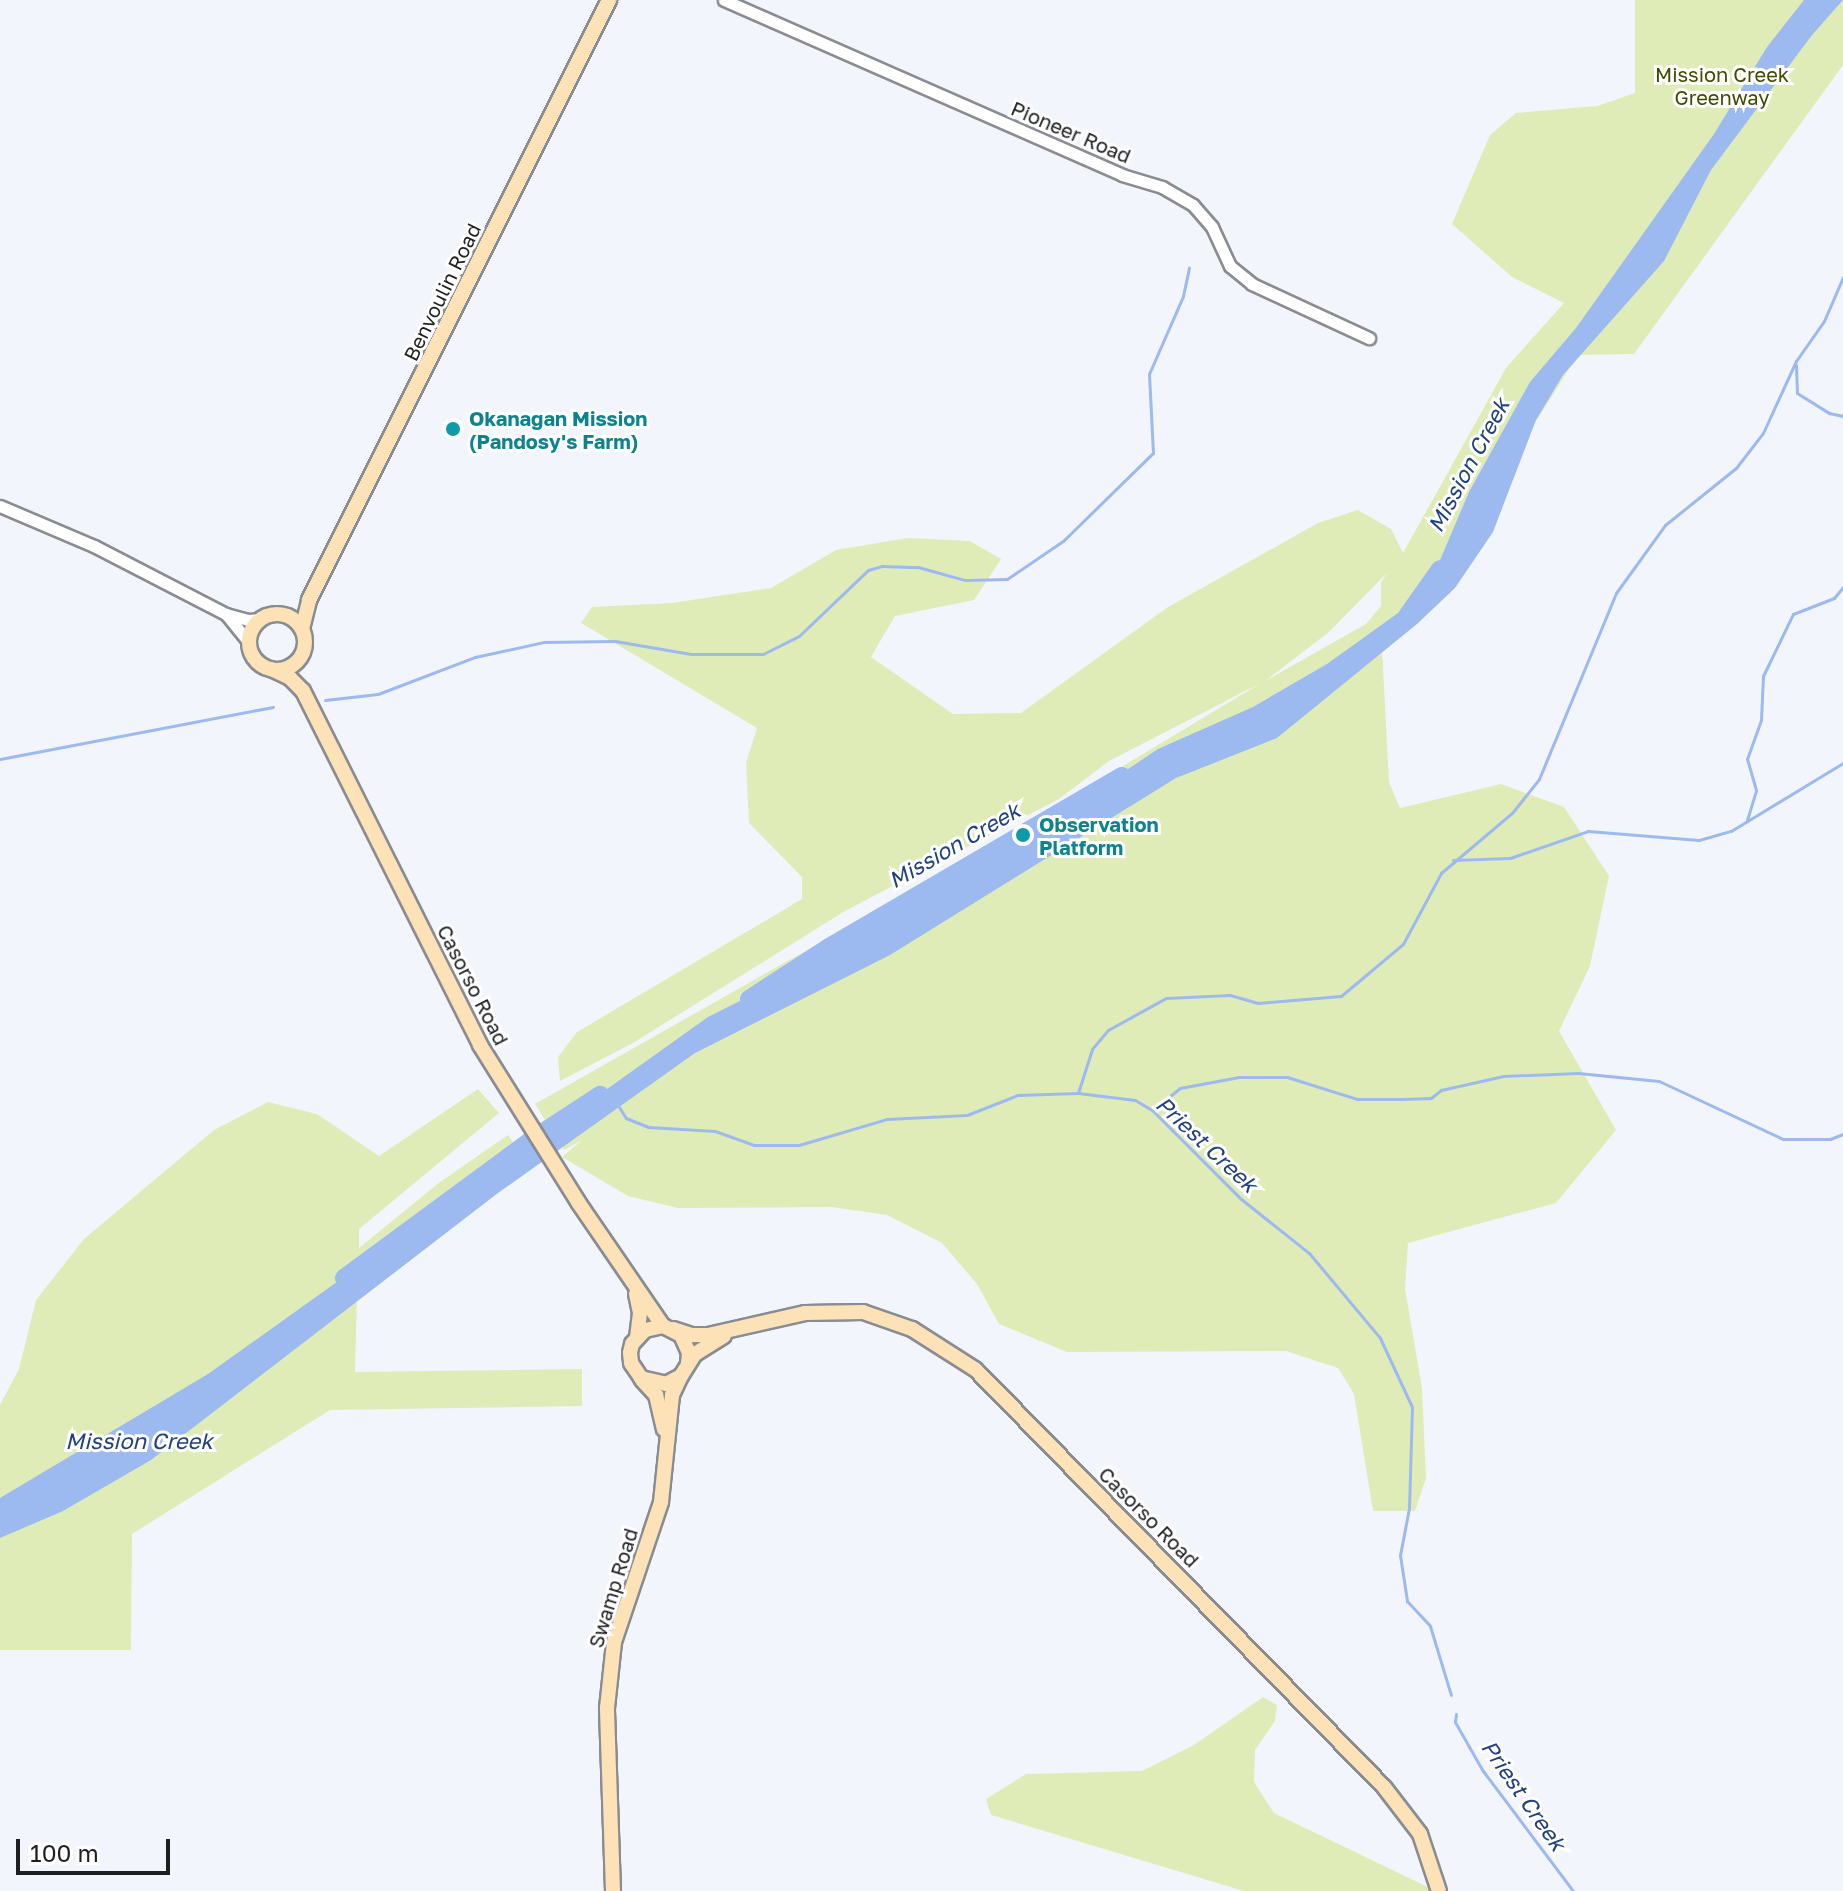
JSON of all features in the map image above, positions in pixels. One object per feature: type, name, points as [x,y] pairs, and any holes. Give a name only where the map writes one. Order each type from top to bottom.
[{"type":"main road","name":"Benvoulin Road","points":[[302,629],[309,600],[609,0]]},
{"type":"main road","points":[[279,614],[296,622],[305,637],[302,655],[289,668],[271,669],[255,660],[249,642],[255,625],[261,619],[309,600]]},
{"type":"main road","name":"Casorso Road","points":[[302,655],[303,691]]},
{"type":"main road","name":"Casorso Road","points":[[271,669],[290,678],[303,691],[480,1045],[632,1283],[668,1328],[692,1335],[743,1328],[805,1313],[863,1312],[912,1329],[976,1370],[1384,1787],[1420,1834],[1439,1891]]},
{"type":"main road","name":"Casorso Road","points":[[632,1283],[640,1313],[637,1336]]},
{"type":"main road","points":[[668,1328],[686,1343],[684,1369],[657,1385],[641,1378],[631,1363],[632,1344],[645,1330],[668,1328]]},
{"type":"main road","name":"Casorso Road","points":[[684,1369],[711,1342],[743,1328]]},
{"type":"main road","name":"Swamp Road","points":[[613,1891],[607,1708],[614,1642],[661,1502],[672,1395],[684,1369]]},
{"type":"main road","name":"Swamp Road","points":[[641,1378],[656,1395],[667,1441]]},
{"type":"street","name":"Pioneer Road","points":[[724,0],[1122,175],[1162,187],[1193,205],[1212,227],[1230,266],[1252,284],[1369,338]]},
{"type":"street","points":[[0,506],[94,546],[226,614],[248,620],[261,619]]},
{"type":"street","points":[[226,614],[249,642]]},
{"type":"green space","name":"Mission Creek Greenway","points":[[1635,0],[1843,0],[1843,65],[1634,354],[1578,355],[1398,639],[1382,648],[1389,782],[1400,808],[1501,784],[1564,807],[1609,876],[1590,966],[1559,1031],[1616,1130],[1556,1203],[1408,1243],[1405,1289],[1422,1388],[1426,1478],[1415,1511],[1373,1511],[1354,1394],[1338,1368],[1286,1351],[1067,1352],[999,1324],[977,1284],[942,1243],[887,1215],[832,1207],[678,1208],[628,1196],[562,1157],[581,1141],[564,1150],[535,1104],[789,960],[1012,841],[1118,769],[1261,683],[1109,761],[1059,799],[845,911],[633,1043],[560,1081],[558,1057],[577,1032],[802,899],[802,877],[749,823],[746,763],[757,728],[581,623],[592,607],[672,603],[771,588],[836,550],[908,538],[970,541],[1001,559],[974,600],[895,616],[871,657],[953,714],[1021,713],[1168,607],[1318,523],[1358,510],[1391,529],[1403,553],[1506,368],[1564,303],[1512,277],[1452,224],[1490,135],[1516,113],[1597,106],[1635,93]],"holes":[[[1387,573],[1381,582],[1381,606],[1366,624],[1265,681],[1329,632]]]},
{"type":"green space","points":[[478,1089],[499,1113],[359,1229],[359,1248],[440,1182],[508,1135],[527,1163],[357,1296],[355,1372],[582,1369],[582,1406],[330,1410],[132,1534],[131,1650],[0,1650],[0,1405],[19,1369],[36,1300],[84,1239],[214,1130],[268,1102],[317,1114],[379,1156]]},
{"type":"green space","points":[[1263,1697],[1277,1705],[1275,1721],[1255,1750],[1254,1782],[1274,1813],[1436,1891],[1244,1891],[991,1815],[986,1799],[1026,1774],[1142,1771],[1194,1745]]},
{"type":"water","name":"Mission Creek","points":[[1804,0],[1843,0],[1812,35],[1711,170],[1664,261],[1563,375],[1536,420],[1493,532],[1455,588],[1417,624],[1277,738],[1176,778],[890,955],[695,1053],[498,1193],[151,1460],[63,1511],[0,1538],[0,1498],[208,1374],[708,1017],[821,960],[906,903],[1003,853],[1158,749],[1253,707],[1327,664],[1426,593],[1469,492],[1530,382],[1576,328],[1714,134],[1767,47]]},
{"type":"waterway","points":[[325,700],[378,694],[475,657],[544,642],[615,641],[691,654],[763,654],[799,636],[868,570],[882,566],[918,567],[965,580],[1007,579],[1063,541],[1153,453],[1149,374],[1183,296],[1189,268]]},
{"type":"waterway","points":[[1078,1093],[1092,1049],[1108,1030],[1166,998],[1230,995],[1258,1003],[1341,996],[1403,944],[1441,873],[1512,813],[1539,779],[1616,593],[1665,525],[1736,468],[1763,433],[1796,361],[1824,321],[1843,277]]},
{"type":"waterway","points":[[1796,365],[1797,393],[1829,413],[1843,416]]},
{"type":"waterway","name":"Mission Creek","points":[[1407,616],[1440,569]]},
{"type":"waterway","points":[[1747,820],[1756,790],[1747,759],[1761,720],[1763,676],[1793,614],[1834,598],[1843,587]]},
{"type":"waterway","points":[[0,759],[273,707]]},
{"type":"waterway","points":[[1453,860],[1510,858],[1588,831],[1699,840],[1731,831],[1843,763]]},
{"type":"waterway","name":"Mission Creek","points":[[749,999],[829,947],[1122,776]]},
{"type":"waterway","points":[[1154,1109],[1180,1088],[1239,1077],[1287,1077],[1357,1099],[1402,1099],[1431,1098],[1441,1090],[1503,1076],[1578,1073],[1659,1081],[1783,1139],[1830,1139],[1843,1134]]},
{"type":"waterway","name":"Priest Creek","points":[[619,1107],[626,1118],[648,1127],[715,1131],[754,1145],[799,1145],[887,1119],[967,1115],[1018,1095],[1078,1093],[1135,1100],[1153,1111],[1241,1199],[1309,1253],[1380,1338],[1412,1407],[1409,1508],[1400,1555],[1407,1601],[1430,1626],[1451,1695]]},
{"type":"waterway","name":"Mission Creek","points":[[344,1278],[534,1138],[600,1095]]},
{"type":"waterway","name":"Priest Creek","points":[[1456,1714],[1455,1722],[1483,1771],[1573,1891]]},
{"type":"place","name":"Okanagan Mission (Pandosy's Farm)","points":[[453,429]]},
{"type":"place","name":"Observation Platform","points":[[1023,835]]}]
